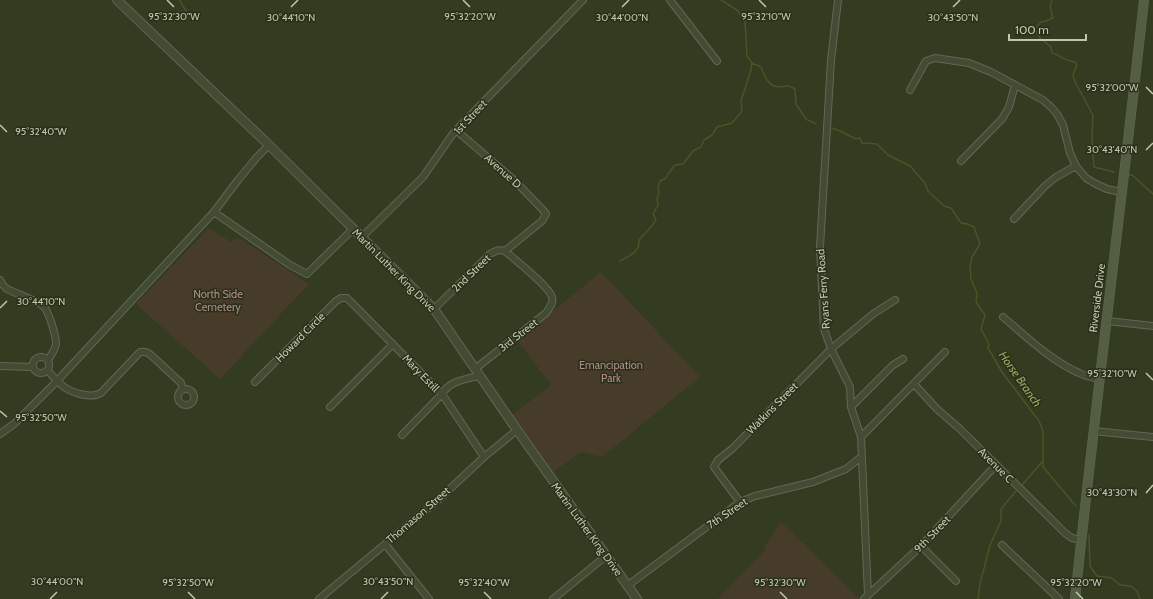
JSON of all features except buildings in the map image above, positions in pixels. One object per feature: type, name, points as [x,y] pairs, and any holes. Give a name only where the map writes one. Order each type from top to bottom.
[{"type":"main road","name":"Riverside Drive","points":[[1075,599],[1093,431],[1144,0]]},
{"type":"street","name":"Martin Luther King Drive","points":[[117,0],[269,145],[434,309],[516,430],[637,599]]},
{"type":"street","name":"1st Street","points":[[362,237],[423,177],[457,131],[584,0]]},
{"type":"street","points":[[670,0],[717,61]]},
{"type":"street","name":"Ryans Ferry Road","points":[[838,0],[831,60],[820,247],[824,329],[831,349],[850,387],[851,408],[861,437],[866,597]]},
{"type":"street","points":[[910,90],[926,61],[935,58],[969,63],[991,72],[1043,100],[1051,106],[1058,114],[1063,125],[1070,153],[1076,166],[1086,178],[1096,184],[1107,189],[1121,192]]},
{"type":"street","points":[[961,161],[1002,119],[1009,107],[1015,85]]},
{"type":"street","name":"Avenue D","points":[[457,131],[514,180],[544,210],[546,214]]},
{"type":"street","points":[[0,434],[14,424],[57,381],[214,212],[238,180],[269,145]]},
{"type":"street","points":[[1014,218],[1044,186],[1056,177],[1076,166]]},
{"type":"street","points":[[214,212],[290,265],[306,274],[354,229]]},
{"type":"street","name":"2nd Street","points":[[434,309],[490,254],[496,250],[505,251],[542,221],[546,214]]},
{"type":"street","name":"3rd Street","points":[[477,372],[546,313],[552,304],[552,297],[547,288],[505,251]]},
{"type":"street","points":[[0,280],[3,286],[7,289],[39,303],[47,312],[56,344],[48,360]]},
{"type":"street","name":"Howard Circle","points":[[255,382],[336,301],[341,298],[347,298]]},
{"type":"street","name":"Mary Estill","points":[[347,298],[442,394],[484,457]]},
{"type":"street","name":"Watkins Street","points":[[740,502],[714,467],[718,460],[732,449],[831,349],[873,314],[895,300]]},
{"type":"street","points":[[1003,317],[1056,360],[1078,373],[1100,379]]},
{"type":"street","points":[[1107,321],[1153,326]]},
{"type":"street","points":[[330,407],[393,344]]},
{"type":"street","points":[[48,371],[65,388],[83,395],[98,395],[140,352],[144,351],[148,352],[181,383],[183,390]]},
{"type":"street","points":[[861,437],[945,352]]},
{"type":"street","points":[[38,357],[43,357],[48,360],[50,366],[48,371],[43,374],[35,372],[33,367],[34,361],[38,357]]},
{"type":"street","points":[[851,408],[893,365],[903,359]]},
{"type":"street","points":[[0,366],[33,367]]},
{"type":"street","points":[[402,435],[442,394],[445,389],[459,380],[477,372]]},
{"type":"street","name":"Avenue C","points":[[914,384],[937,409],[960,429],[1065,533],[1072,538],[1081,540]]},
{"type":"street","name":"Thomason Street","points":[[319,599],[437,501],[484,457],[516,430]]},
{"type":"street","points":[[1093,431],[1153,437]]},
{"type":"street","name":"7th Street","points":[[628,586],[740,502],[755,496],[813,482],[846,469],[861,457]]},
{"type":"street","name":"9th Street","points":[[866,597],[921,546],[996,465]]},
{"type":"street","points":[[385,544],[429,599]]},
{"type":"street","points":[[1002,545],[1059,599]]},
{"type":"street","points":[[921,546],[956,581]]},
{"type":"street","points":[[553,599],[606,556]]},
{"type":"green space","name":"North Side Cemetery","points":[[209,228],[231,242],[239,238],[309,284],[220,379],[136,304]]},
{"type":"green space","name":"Emancipation Park","points":[[601,272],[700,377],[602,457],[581,452],[553,472],[512,415],[551,385],[517,340]]},
{"type":"green space","points":[[781,522],[860,599],[718,599],[766,549],[765,546]]},
{"type":"waterway","points":[[180,0],[193,21]]},
{"type":"waterway","name":"Horse Branch","points":[[721,0],[737,10],[745,21],[747,56],[752,63],[761,67],[770,83],[776,87],[789,86],[795,89],[796,104],[806,119],[816,124]]},
{"type":"waterway","points":[[1052,0],[1050,7],[1053,18],[1041,22],[1035,29],[1040,38],[1051,47],[1052,53],[1068,61],[1075,62],[1077,65],[1073,75],[1075,82],[1093,115],[1092,138],[1094,167],[1114,172]]},
{"type":"waterway","points":[[620,261],[636,251],[639,240],[656,220],[653,214],[658,205],[657,198],[660,181],[666,178],[675,165],[683,164],[693,151],[701,147],[704,140],[712,135],[717,127],[732,123],[742,111],[741,101],[752,63]]},
{"type":"waterway","name":"Horse Branch","points":[[832,128],[856,139],[860,138],[862,143],[877,144],[888,155],[910,166],[925,183],[928,191],[944,206],[951,208],[961,223],[974,227],[980,244],[972,257],[970,266],[971,279],[977,293],[976,302],[985,315],[981,329],[989,344],[988,348],[1002,372],[1039,421],[1043,431],[1043,467],[1076,506]]},
{"type":"waterway","points":[[1129,175],[1132,175],[1153,194]]},
{"type":"waterway","points":[[1022,485],[1043,461]]},
{"type":"waterway","points":[[978,599],[980,584],[990,545],[1001,521],[1001,509],[1016,491]]},
{"type":"waterway","name":"Horse Branch","points":[[1089,535],[1090,566],[1097,576],[1112,578],[1120,585],[1131,586],[1137,591],[1140,599]]}]
